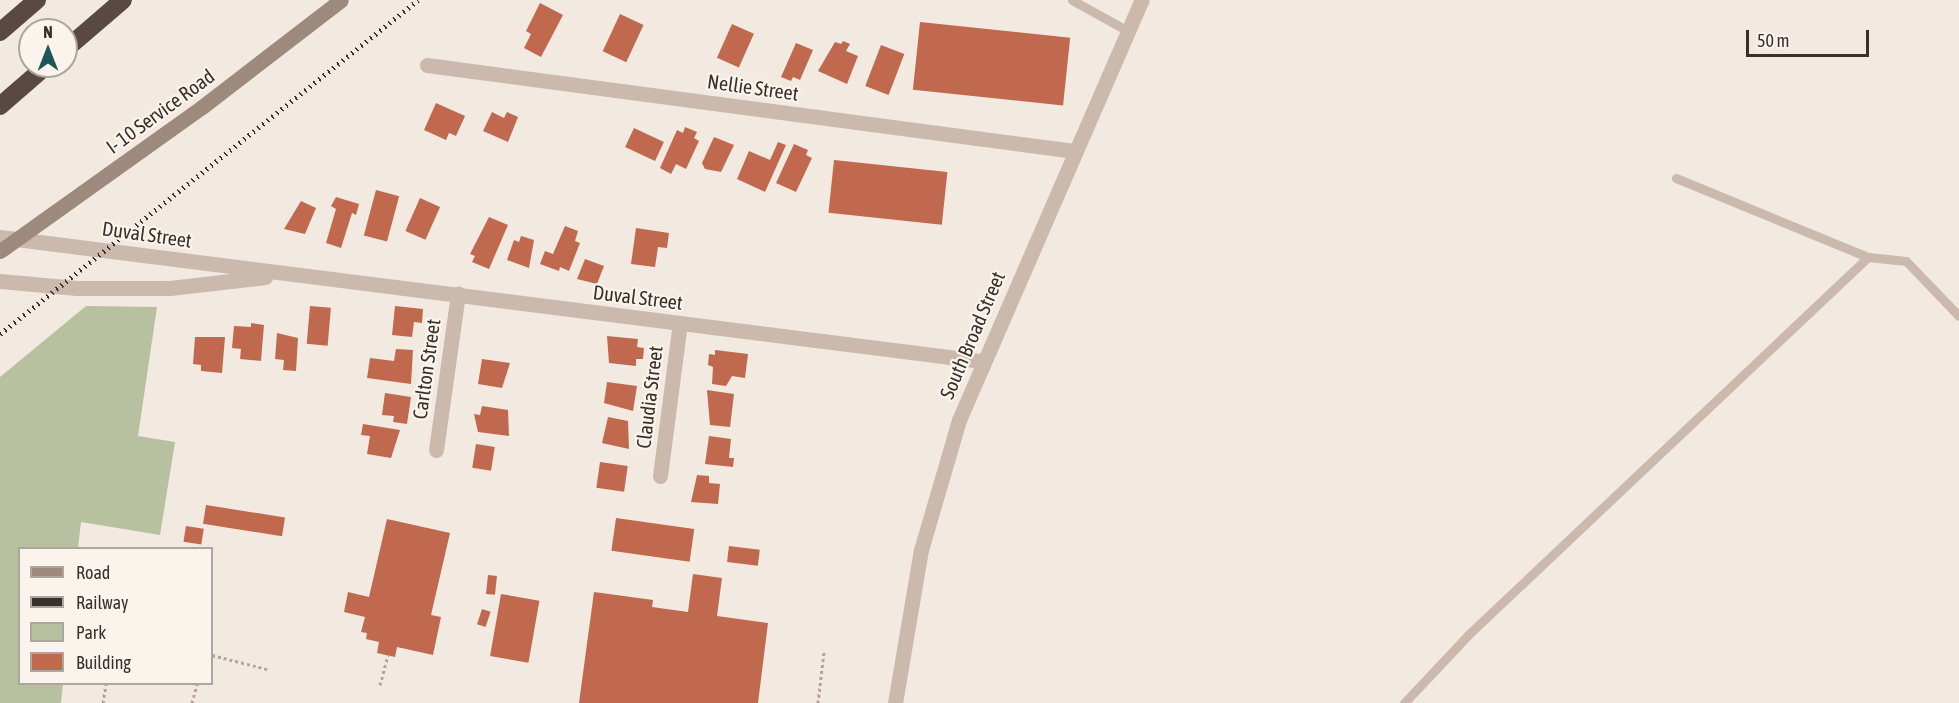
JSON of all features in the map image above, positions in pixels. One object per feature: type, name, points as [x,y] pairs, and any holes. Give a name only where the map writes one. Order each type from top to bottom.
[{"type":"highway","points":[[0,32],[37,0]]},
{"type":"highway","points":[[78,39],[123,0]]},
{"type":"highway","points":[[0,106],[32,78]]},
{"type":"main road","name":"I- 10 Service Road","points":[[0,251],[202,107],[340,0]]},
{"type":"street","name":"South Broad Street","points":[[895,703],[904,633],[930,512],[958,420],[1142,0]]},
{"type":"street","name":"Nellie Street","points":[[427,64],[1074,151]]},
{"type":"street","name":"Duval Street","points":[[0,237],[982,361]]},
{"type":"street","name":"Duval Street","points":[[0,281],[77,288],[170,288],[289,275]]},
{"type":"street","name":"Carlton Street","points":[[436,450],[458,294]]},
{"type":"street","name":"Claudia Street","points":[[660,476],[680,323]]},
{"type":"lane","points":[[1072,0],[1128,31]]},
{"type":"lane","points":[[1676,178],[1868,257],[1906,261],[1959,316]]},
{"type":"lane","points":[[1404,703],[1470,633],[1868,257]]},
{"type":"path","points":[[818,703],[824,652]]},
{"type":"path","points":[[213,655],[267,669]]},
{"type":"path","points":[[380,685],[388,655]]},
{"type":"path","points":[[103,703],[106,685]]},
{"type":"path","points":[[192,703],[196,685]]},
{"type":"green space","points":[[86,306],[157,307],[138,436],[175,442],[160,535],[81,522],[78,547],[18,547],[18,685],[63,685],[61,703],[0,703],[0,377]]},
{"type":"building","points":[[540,3],[563,15],[541,57],[524,48],[531,34],[526,31]]},
{"type":"building","points":[[620,14],[644,25],[626,62],[603,51]]},
{"type":"building","points":[[920,22],[1070,38],[1063,105],[913,90]]},
{"type":"building","points":[[732,24],[754,34],[739,68],[717,58]]},
{"type":"building","points":[[843,41],[850,44],[846,51],[858,56],[847,84],[818,71],[835,42],[841,44]]},
{"type":"building","points":[[796,43],[813,50],[800,80],[793,77],[791,81],[781,77]]},
{"type":"building","points":[[881,45],[904,54],[889,95],[865,86]]},
{"type":"building","points":[[436,103],[465,116],[456,136],[449,133],[446,140],[424,130]]},
{"type":"building","points":[[492,112],[504,118],[507,112],[518,117],[508,142],[483,131]]},
{"type":"building","points":[[685,127],[697,132],[694,138],[699,141],[686,169],[676,164],[671,174],[660,168],[677,130],[683,133]]},
{"type":"building","points":[[634,128],[664,142],[655,161],[625,147]]},
{"type":"building","points":[[714,137],[734,145],[721,172],[705,169],[702,163]]},
{"type":"building","points":[[778,142],[786,145],[765,192],[737,179],[749,151],[770,160]]},
{"type":"building","points":[[794,144],[808,150],[806,155],[812,158],[796,192],[776,183]]},
{"type":"building","points":[[834,160],[947,172],[942,225],[828,213]]},
{"type":"building","points":[[376,190],[399,196],[387,242],[364,235]]},
{"type":"building","points":[[336,197],[359,204],[356,215],[352,213],[341,248],[326,243],[336,209],[331,206]]},
{"type":"building","points":[[420,198],[440,207],[425,240],[405,231]]},
{"type":"building","points":[[301,201],[316,208],[305,234],[284,229]]},
{"type":"building","points":[[489,217],[508,225],[489,269],[472,262],[475,256],[470,254]]},
{"type":"building","points":[[565,226],[578,231],[575,241],[580,243],[569,271],[560,267],[559,271],[540,264],[545,251],[553,254]]},
{"type":"building","points":[[636,228],[669,233],[667,248],[658,247],[655,267],[631,264]]},
{"type":"building","points":[[521,236],[534,240],[529,268],[507,260],[514,240],[519,242]]},
{"type":"building","points":[[585,259],[604,266],[597,284],[577,279]]},
{"type":"building","points":[[310,306],[331,308],[328,346],[307,344]]},
{"type":"building","points":[[395,306],[423,309],[422,323],[414,322],[412,337],[392,335]]},
{"type":"building","points":[[251,323],[264,325],[261,361],[240,359],[241,349],[232,348],[234,326],[251,327]]},
{"type":"building","points":[[277,333],[298,338],[296,371],[283,370],[284,360],[275,359]]},
{"type":"building","points":[[607,336],[638,339],[637,347],[644,348],[643,359],[636,359],[636,366],[609,363]]},
{"type":"building","points":[[195,337],[225,337],[222,373],[201,371],[201,365],[193,364]]},
{"type":"building","points":[[396,349],[413,350],[411,384],[367,378],[370,358],[394,361]]},
{"type":"building","points":[[715,350],[748,354],[745,378],[732,376],[726,386],[712,384],[713,367],[708,365],[709,354],[715,355]]},
{"type":"building","points":[[482,359],[510,363],[502,388],[478,384]]},
{"type":"building","points":[[607,382],[637,386],[633,411],[604,403]]},
{"type":"building","points":[[707,390],[734,394],[730,427],[710,425]]},
{"type":"building","points":[[385,393],[411,397],[407,424],[393,422],[394,416],[382,415]]},
{"type":"building","points":[[482,406],[508,410],[509,436],[478,432],[474,414],[480,415]]},
{"type":"building","points":[[608,417],[628,421],[629,449],[602,443]]},
{"type":"building","points":[[363,424],[400,430],[391,458],[367,454],[370,436],[361,435]]},
{"type":"building","points":[[709,436],[731,439],[729,458],[734,458],[733,467],[705,464]]},
{"type":"building","points":[[476,444],[495,447],[491,471],[472,468]]},
{"type":"building","points":[[600,462],[628,466],[624,492],[596,488]]},
{"type":"building","points":[[697,475],[709,476],[709,483],[720,484],[718,504],[691,502]]},
{"type":"building","points":[[206,505],[285,518],[282,536],[203,524]]},
{"type":"building","points":[[616,518],[694,529],[690,562],[611,551]]},
{"type":"building","points":[[387,519],[450,533],[431,615],[441,617],[433,655],[397,647],[395,657],[377,653],[379,642],[366,639],[367,633],[361,632],[365,617],[344,612],[348,592],[369,597]]},
{"type":"building","points":[[186,526],[204,529],[201,545],[183,542]]},
{"type":"building","points":[[729,546],[760,550],[758,566],[727,562]]},
{"type":"building","points":[[693,574],[722,578],[717,616],[768,623],[758,703],[579,703],[594,592],[653,600],[652,607],[688,612]]},
{"type":"building","points":[[488,575],[497,576],[495,595],[486,594]]},
{"type":"building","points":[[501,594],[539,601],[528,663],[490,656]]},
{"type":"building","points":[[482,609],[491,612],[486,627],[477,624]]},
{"type":"railway","points":[[0,334],[418,0]]}]
